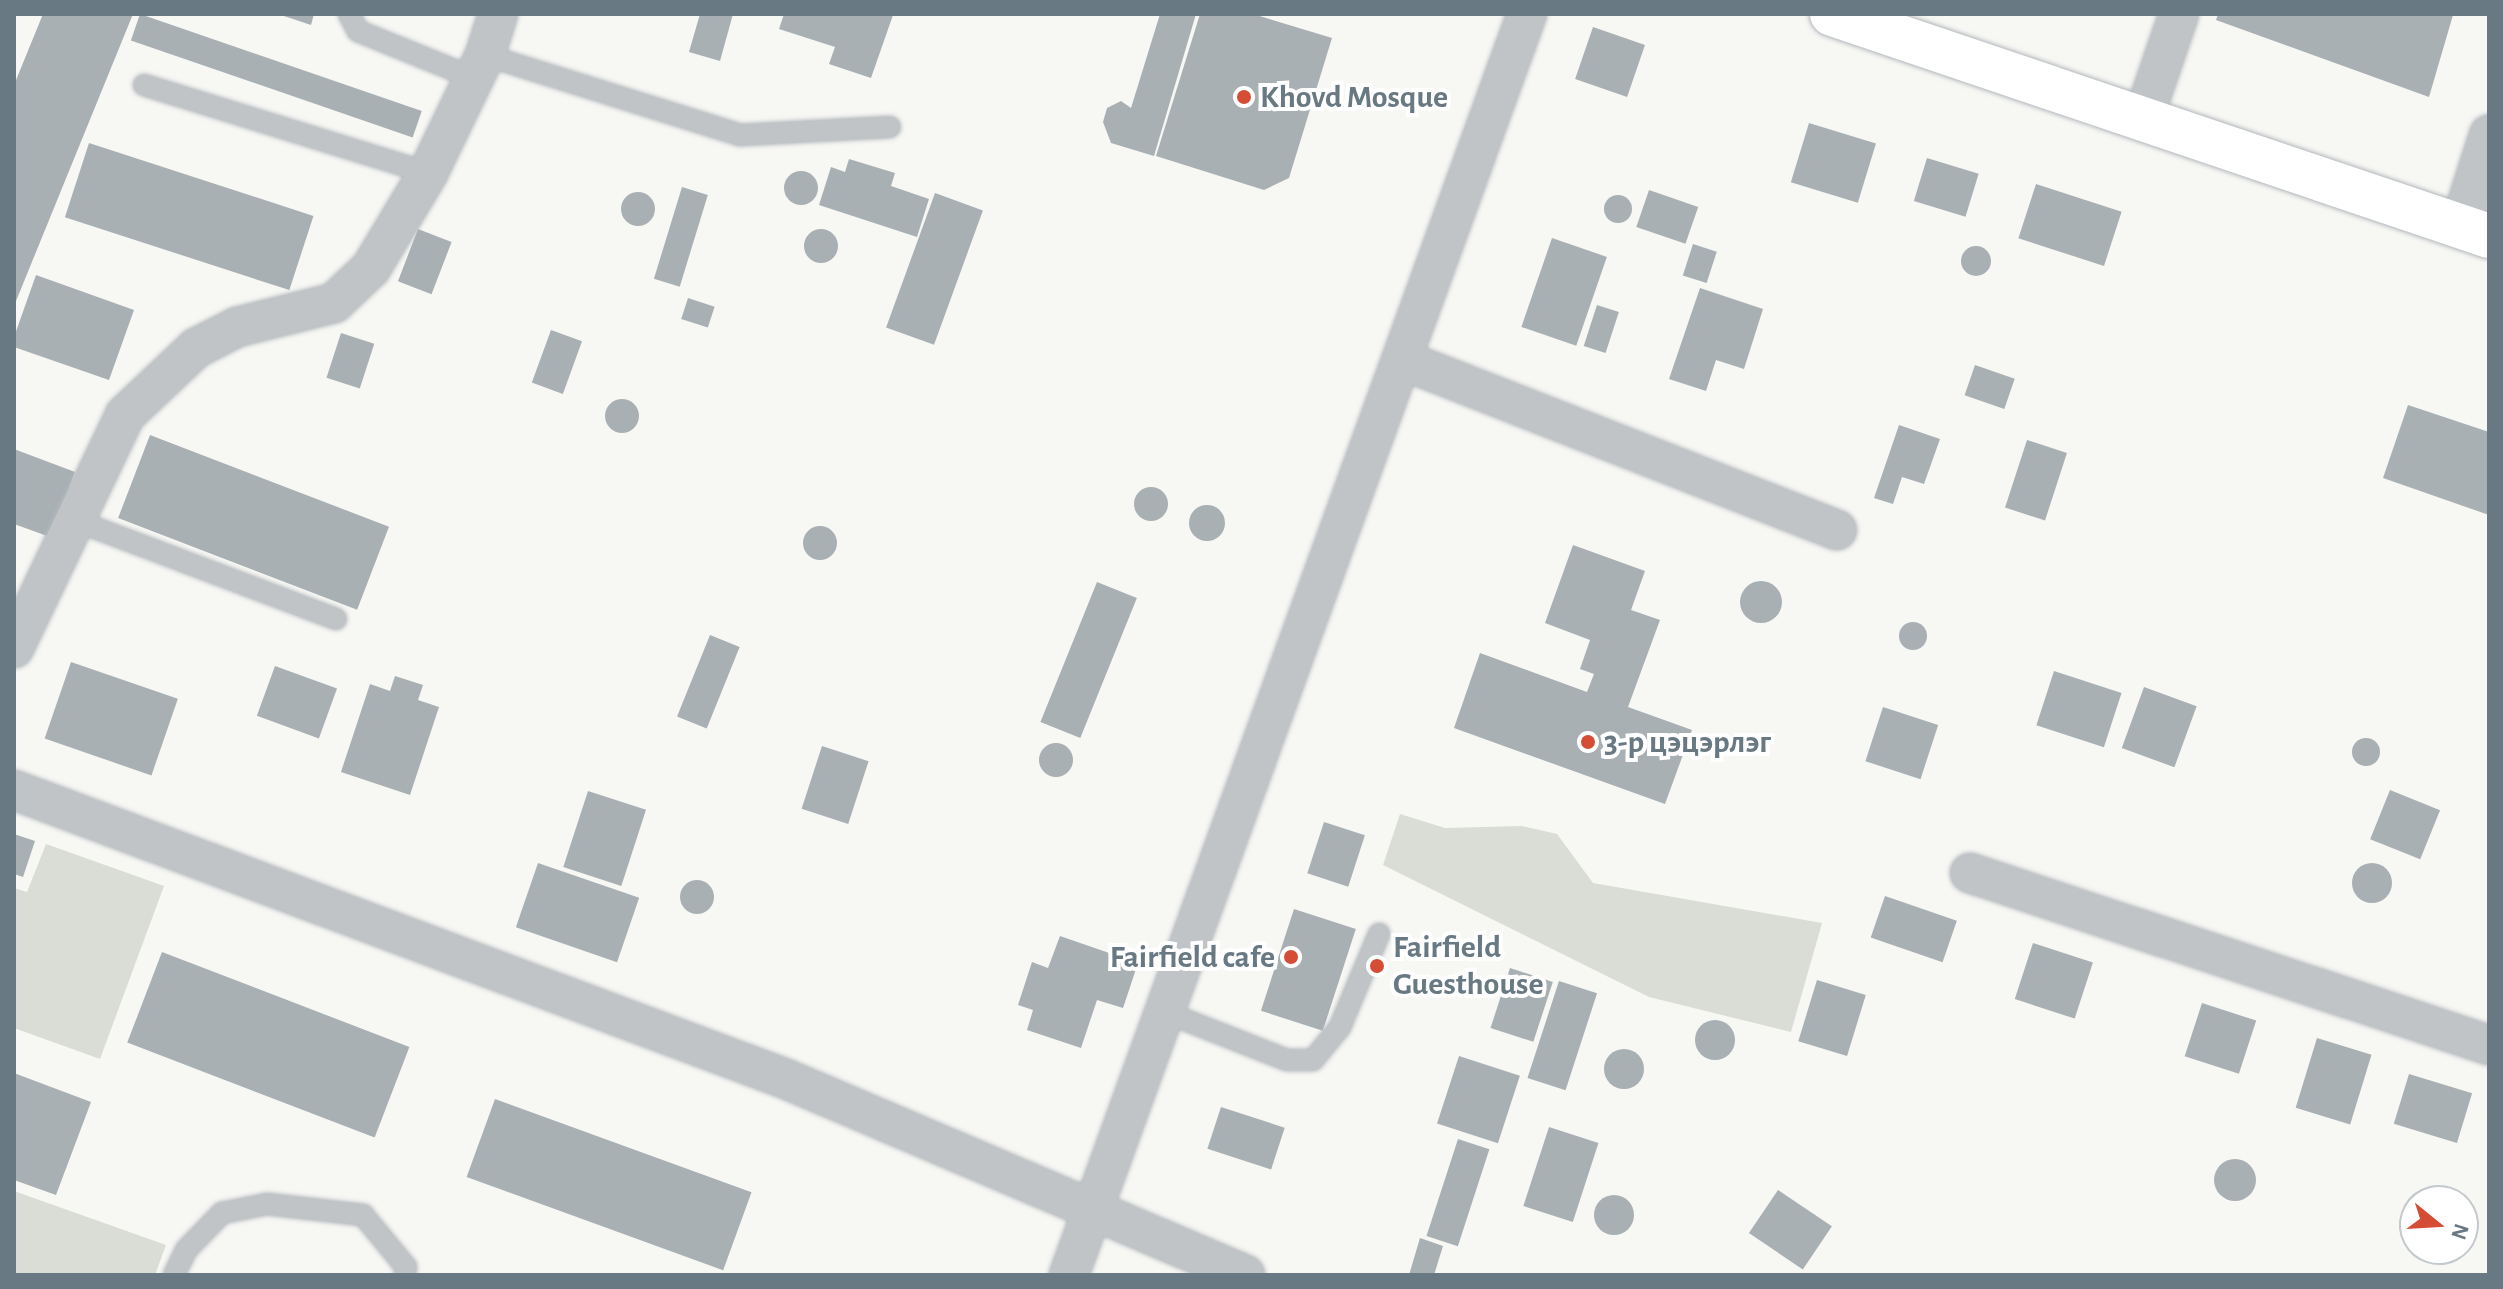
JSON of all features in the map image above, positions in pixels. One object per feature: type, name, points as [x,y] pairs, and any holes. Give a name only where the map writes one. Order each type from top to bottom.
[{"type":"main road","points":[[1832,14],[2474,231]]},
{"type":"street","points":[[14,648],[125,415],[196,348],[237,327],[334,303],[371,268],[428,173],[480,66],[498,14]]},
{"type":"street","points":[[1069,1275],[1527,14]]},
{"type":"street","points":[[2143,119],[2179,14]]},
{"type":"street","points":[[2474,231],[2489,135]]},
{"type":"street","points":[[1403,360],[1837,530]]},
{"type":"street","points":[[14,790],[786,1079],[1245,1275]]},
{"type":"street","points":[[1970,873],[2489,1045]]},
{"type":"lane","points":[[349,14],[358,31],[741,135],[890,127]]},
{"type":"lane","points":[[144,85],[428,173]]},
{"type":"lane","points":[[74,520],[336,619]]},
{"type":"lane","points":[[1165,1012],[1287,1060],[1313,1060],[1340,1027],[1379,934]]},
{"type":"lane","points":[[174,1275],[186,1250],[222,1213],[267,1204],[363,1215],[406,1267],[405,1275]]},
{"type":"shaded area","points":[[1400,814],[1445,828],[1522,826],[1557,834],[1593,883],[1822,923],[1791,1032],[1649,997],[1383,865]]},
{"type":"shaded area","points":[[46,844],[164,886],[100,1059],[14,1028],[14,888],[27,892]]},
{"type":"shaded area","points":[[14,1191],[166,1245],[155,1275],[14,1275]]},
{"type":"building","points":[[43,14],[133,14],[14,306],[14,85]]},
{"type":"building","points":[[140,14],[422,111],[413,137],[131,40]]},
{"type":"building","points":[[278,14],[314,14],[311,25]]},
{"type":"building","points":[[700,14],[733,14],[720,61],[689,52]]},
{"type":"building","points":[[784,14],[893,15],[871,78],[829,64],[835,47],[779,29]]},
{"type":"building","points":[[1160,14],[1196,14],[1154,156],[1111,143],[1103,122],[1107,108],[1121,101],[1131,108]]},
{"type":"building","name":"Khovd Mosque","points":[[1200,14],[1253,14],[1332,38],[1289,178],[1264,190],[1156,156]]},
{"type":"building","points":[[2218,14],[2453,15],[2429,97],[2216,20]]},
{"type":"building","points":[[1593,27],[1645,45],[1627,97],[1575,79]]},
{"type":"building","points":[[1809,123],[1876,143],[1858,203],[1791,182]]},
{"type":"building","points":[[89,143],[313,216],[289,290],[65,217]]},
{"type":"building","points":[[1927,158],[1979,174],[1965,217],[1914,201]]},
{"type":"building","points":[[849,159],[895,173],[891,186],[929,199],[917,237],[819,205],[831,167],[845,172]]},
{"type":"building","points":[[801,171],[813,176],[818,188],[813,200],[801,205],[789,200],[784,188],[789,176]]},
{"type":"building","points":[[2036,184],[2122,212],[2104,266],[2018,238]]},
{"type":"building","points":[[682,187],[708,195],[680,287],[654,279]]},
{"type":"building","points":[[1649,190],[1698,207],[1685,244],[1636,227]]},
{"type":"building","points":[[638,192],[650,197],[655,209],[650,221],[638,226],[626,221],[621,209],[626,197]]},
{"type":"building","points":[[935,193],[983,210],[934,345],[886,327]]},
{"type":"building","points":[[1618,195],[1628,199],[1632,209],[1628,219],[1618,223],[1608,219],[1604,209],[1608,199]]},
{"type":"building","points":[[418,229],[452,242],[432,294],[398,281]]},
{"type":"building","points":[[821,229],[833,234],[838,246],[833,258],[821,263],[809,258],[804,246],[809,234]]},
{"type":"building","points":[[1552,238],[1607,257],[1576,346],[1521,327]]},
{"type":"building","points":[[1693,244],[1717,252],[1707,283],[1683,275]]},
{"type":"building","points":[[1976,246],[1986,251],[1991,261],[1986,271],[1976,276],[1966,271],[1961,261],[1966,251]]},
{"type":"building","points":[[36,275],[134,310],[109,380],[14,347],[14,337]]},
{"type":"building","points":[[1700,288],[1763,309],[1744,369],[1716,360],[1706,391],[1669,379]]},
{"type":"building","points":[[688,298],[715,307],[708,328],[681,319]]},
{"type":"building","points":[[1597,305],[1619,312],[1606,353],[1584,346]]},
{"type":"building","points":[[551,330],[582,341],[563,394],[532,383]]},
{"type":"building","points":[[341,333],[374,344],[360,389],[326,378]]},
{"type":"building","points":[[1975,365],[2015,379],[2004,409],[1965,395]]},
{"type":"building","points":[[622,399],[634,404],[639,416],[634,428],[622,433],[610,428],[605,416],[610,404]]},
{"type":"building","points":[[2408,405],[2489,432],[2489,515],[2383,478]]},
{"type":"building","points":[[1899,425],[1940,439],[1924,484],[1902,477],[1893,504],[1874,498]]},
{"type":"building","points":[[150,435],[389,527],[357,610],[118,518]]},
{"type":"building","points":[[2027,440],[2067,453],[2045,521],[2005,508]]},
{"type":"building","points":[[14,449],[75,472],[50,537],[14,524]]},
{"type":"building","points":[[1151,487],[1163,492],[1168,504],[1163,516],[1151,521],[1139,516],[1134,504],[1139,492]]},
{"type":"building","points":[[1207,505],[1219,511],[1225,523],[1219,535],[1207,541],[1195,535],[1189,523],[1195,511]]},
{"type":"building","points":[[820,526],[832,531],[837,543],[832,555],[820,560],[808,555],[803,543],[808,531]]},
{"type":"building","points":[[1573,545],[1645,571],[1631,610],[1660,620],[1628,707],[1692,730],[1665,804],[1454,728],[1480,653],[1587,692],[1594,674],[1580,669],[1590,640],[1545,623]]},
{"type":"building","points":[[1761,581],[1776,587],[1782,602],[1776,617],[1761,623],[1746,617],[1740,602],[1746,587]]},
{"type":"building","points":[[1097,582],[1137,598],[1080,738],[1040,722]]},
{"type":"building","points":[[1913,622],[1923,626],[1927,636],[1923,646],[1913,650],[1903,646],[1899,636],[1903,626]]},
{"type":"building","points":[[710,635],[740,647],[707,729],[677,717]]},
{"type":"building","points":[[71,662],[178,699],[151,775],[45,739]]},
{"type":"building","points":[[275,666],[337,689],[319,738],[257,716]]},
{"type":"building","points":[[2054,671],[2122,693],[2104,747],[2036,725]]},
{"type":"building","points":[[395,676],[423,685],[418,700],[439,707],[410,795],[341,772],[370,684],[390,691]]},
{"type":"building","points":[[2144,687],[2197,706],[2174,767],[2122,748]]},
{"type":"building","points":[[1883,707],[1938,725],[1921,779],[1865,761]]},
{"type":"building","points":[[2366,738],[2376,742],[2380,752],[2376,762],[2366,766],[2356,762],[2352,752],[2356,742]]},
{"type":"building","points":[[1056,743],[1068,748],[1073,760],[1068,772],[1056,777],[1044,772],[1039,760],[1044,748]]},
{"type":"building","points":[[822,746],[869,761],[848,824],[802,809]]},
{"type":"building","points":[[2390,790],[2440,810],[2420,859],[2370,839]]},
{"type":"building","points":[[588,791],[646,810],[621,886],[563,867]]},
{"type":"building","points":[[1324,822],[1365,835],[1348,887],[1307,873]]},
{"type":"building","points":[[14,834],[35,841],[23,877],[14,874]]},
{"type":"building","points":[[538,863],[639,898],[617,962],[516,927]]},
{"type":"building","points":[[2372,863],[2386,869],[2392,883],[2386,897],[2372,903],[2358,897],[2352,883],[2358,869]]},
{"type":"building","points":[[697,880],[709,885],[714,897],[709,909],[697,914],[685,909],[680,897],[685,885]]},
{"type":"building","points":[[1885,896],[1957,921],[1943,962],[1871,938]]},
{"type":"building","points":[[1294,909],[1356,929],[1323,1031],[1261,1011]]},
{"type":"building","points":[[1060,936],[1138,963],[1123,1008],[1097,1000],[1081,1048],[1027,1030],[1033,1010],[1018,1005],[1032,962],[1048,968]]},
{"type":"building","points":[[2033,943],[2093,962],[2075,1019],[2015,999]]},
{"type":"building","points":[[162,952],[409,1047],[375,1138],[127,1043]]},
{"type":"building","points":[[1510,968],[1553,982],[1533,1042],[1491,1028]]},
{"type":"building","points":[[1817,980],[1866,995],[1847,1056],[1798,1041]]},
{"type":"building","points":[[1559,981],[1597,993],[1566,1090],[1527,1078]]},
{"type":"building","points":[[2202,1003],[2256,1021],[2239,1074],[2185,1056]]},
{"type":"building","points":[[1715,1020],[1729,1026],[1735,1040],[1729,1054],[1715,1060],[1701,1054],[1695,1040],[1701,1026]]},
{"type":"building","points":[[2317,1038],[2372,1055],[2350,1124],[2296,1108]]},
{"type":"building","points":[[1624,1049],[1638,1055],[1644,1069],[1638,1083],[1624,1089],[1610,1083],[1604,1069],[1610,1055]]},
{"type":"building","points":[[1459,1056],[1520,1076],[1498,1143],[1437,1124]]},
{"type":"building","points":[[14,1073],[91,1102],[56,1195],[14,1180]]},
{"type":"building","points":[[2409,1074],[2472,1093],[2457,1143],[2394,1124]]},
{"type":"building","points":[[495,1099],[752,1192],[723,1270],[467,1177]]},
{"type":"building","points":[[1221,1107],[1285,1128],[1271,1170],[1207,1149]]},
{"type":"building","points":[[1549,1127],[1598,1143],[1573,1222],[1523,1206]]},
{"type":"building","points":[[1458,1139],[1489,1149],[1458,1246],[1426,1236]]},
{"type":"building","points":[[2235,1159],[2250,1165],[2256,1180],[2250,1195],[2235,1201],[2220,1195],[2214,1180],[2220,1165]]},
{"type":"building","points":[[1778,1190],[1832,1226],[1803,1269],[1749,1233]]},
{"type":"building","points":[[1614,1195],[1628,1201],[1634,1215],[1628,1229],[1614,1235],[1600,1229],[1594,1215],[1600,1201]]},
{"type":"building","points":[[1420,1238],[1443,1246],[1434,1275],[1409,1275]]},
{"type":"place","name":"Khovd Mosque","points":[[1244,97]]},
{"type":"place","name":"3-р цэцэрлэг","points":[[1588,742]]},
{"type":"place","name":"Fairfield cafe","points":[[1291,957]]},
{"type":"place","name":"Fairfield Guesthouse","points":[[1377,966]]}]
